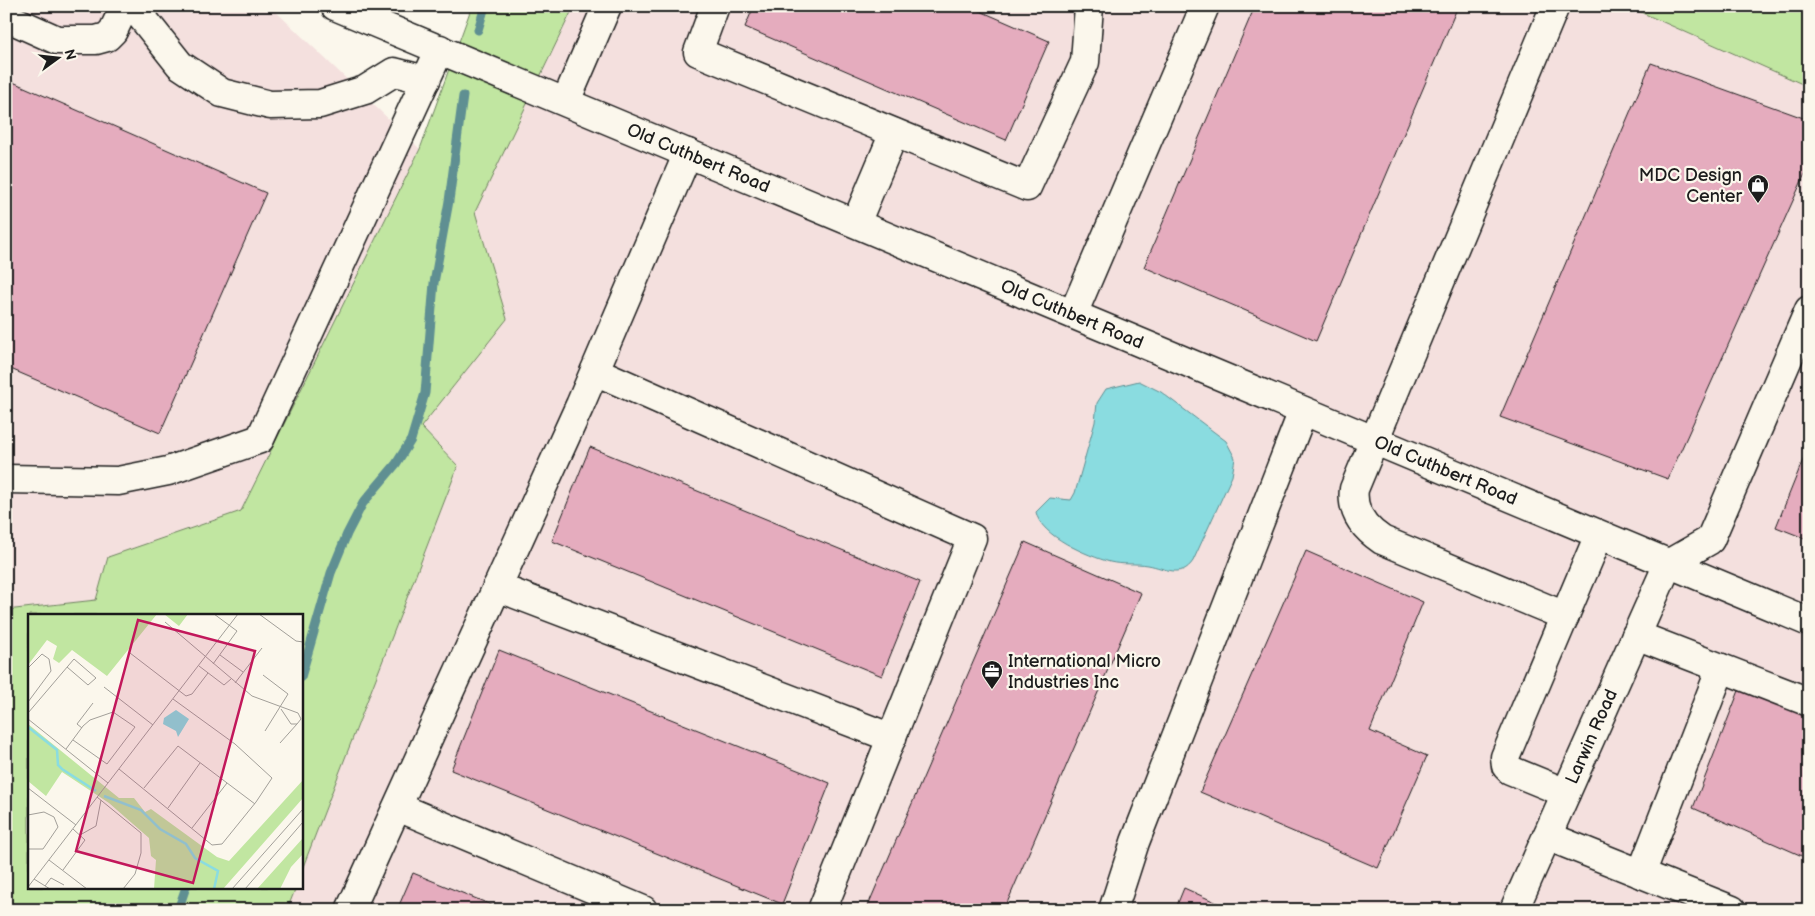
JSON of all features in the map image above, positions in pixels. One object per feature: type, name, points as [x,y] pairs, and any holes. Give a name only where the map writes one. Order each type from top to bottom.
[{"type":"street","points":[[6,17],[57,40],[96,40],[107,37],[113,31],[125,6]]},
{"type":"street","points":[[133,6],[180,65],[222,93],[270,105],[320,104],[365,90],[394,72],[426,80]]},
{"type":"street","name":"Old Cuthbert Road","points":[[335,6],[1809,622]]},
{"type":"street","points":[[566,101],[607,6]]},
{"type":"street","points":[[715,6],[698,52],[1027,187],[1084,62],[1089,6]]},
{"type":"street","points":[[1073,314],[1204,6]]},
{"type":"street","points":[[1555,6],[1354,489],[1353,499],[1356,510],[1369,531],[1382,540],[1565,616]]},
{"type":"street","points":[[6,479],[118,481],[168,471],[260,439],[440,49]]},
{"type":"street","points":[[856,223],[894,133]]},
{"type":"street","points":[[350,910],[595,371],[688,153]]},
{"type":"street","points":[[1668,564],[1710,540],[1809,310]]},
{"type":"street","points":[[595,371],[972,538],[822,910]]},
{"type":"street","points":[[1113,910],[1135,842],[1303,411]]},
{"type":"street","points":[[1566,794],[1510,770],[1506,766],[1505,757],[1599,535]]},
{"type":"street","name":"Larwin Road","points":[[1514,910],[1668,564]]},
{"type":"street","points":[[497,587],[892,738]]},
{"type":"street","points":[[1636,635],[1809,702]]},
{"type":"street","points":[[1642,874],[1721,668]]},
{"type":"street","points":[[398,807],[643,910]]},
{"type":"street","points":[[1547,836],[1732,910]]},
{"type":"shaded area","points":[[6,6],[270,6],[420,149],[241,511],[108,557],[96,600],[6,610]]},
{"type":"shaded area","points":[[574,6],[1627,6],[1809,87],[1809,910],[287,910],[296,888],[302,888],[302,869],[458,466],[421,427],[507,319],[475,212]]},
{"type":"green space","points":[[472,6],[574,6],[475,212],[507,319],[421,427],[458,466],[302,869],[302,614],[28,614],[28,888],[296,888],[287,910],[6,910],[6,610],[96,600],[108,557],[241,511],[420,149]]},
{"type":"green space","points":[[1627,6],[1809,6],[1809,87]]},
{"type":"water","points":[[1139,381],[1161,392],[1226,441],[1235,458],[1232,476],[1193,561],[1183,570],[1172,571],[1148,565],[1115,563],[1090,555],[1055,537],[1039,521],[1036,512],[1050,498],[1071,500],[1075,493],[1095,422],[1097,403],[1106,389]]},
{"type":"building","points":[[754,6],[969,6],[1049,41],[1006,140],[745,27]]},
{"type":"building","points":[[1255,6],[1458,6],[1316,341],[1144,267]]},
{"type":"building","points":[[1651,63],[1809,120],[1809,165],[1668,479],[1500,417]]},
{"type":"building","points":[[6,79],[266,193],[160,433],[6,367]]},
{"type":"building","points":[[1809,445],[1809,540],[1776,527]]},
{"type":"building","points":[[590,447],[920,582],[882,676],[552,541]]},
{"type":"building","points":[[1025,542],[1141,593],[1004,910],[866,910]]},
{"type":"building","points":[[1306,551],[1423,602],[1370,731],[1427,756],[1378,868],[1200,792]]},
{"type":"building","points":[[499,650],[830,783],[782,904],[451,770]]},
{"type":"building","points":[[1740,688],[1809,716],[1809,859],[1693,808]]},
{"type":"building","points":[[413,873],[504,910],[397,910]]},
{"type":"building","points":[[1184,888],[1233,910],[1175,910]]},
{"type":"waterway","points":[[478,30],[485,6]]},
{"type":"waterway","points":[[302,674],[331,573],[347,534],[363,503],[396,464],[411,440],[425,393],[434,283],[449,201],[463,96]]},
{"type":"waterway","points":[[178,910],[186,888]]},
{"type":"place","name":"MDC Design Center","points":[[1758,204]]},
{"type":"place","name":"International Micro Industries Inc","points":[[992,690]]}]
